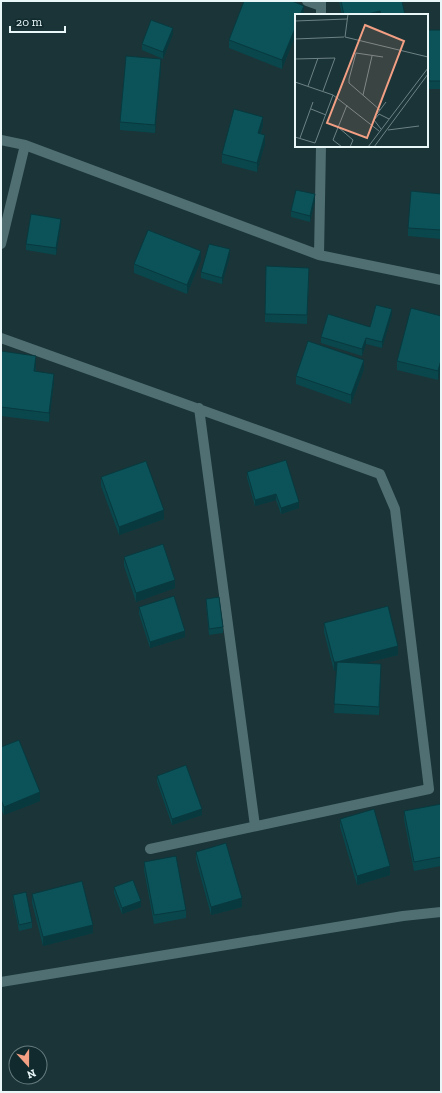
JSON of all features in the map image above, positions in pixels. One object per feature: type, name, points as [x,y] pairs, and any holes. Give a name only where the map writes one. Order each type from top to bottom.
[{"type":"street","points":[[307,1],[321,7]]},
{"type":"street","points":[[1,140],[25,145],[319,255],[441,280]]},
{"type":"street","points":[[1,244],[25,145]]},
{"type":"street","points":[[319,255],[321,147]]},
{"type":"street","points":[[1,338],[380,474],[395,509],[429,789],[150,849]]},
{"type":"street","points":[[199,408],[255,826]]},
{"type":"street","points":[[1,982],[404,916],[441,912]]},
{"type":"building","points":[[244,1],[292,1],[304,6],[300,14],[295,14],[295,28],[282,60],[229,40]]},
{"type":"building","points":[[341,1],[402,1],[405,14],[381,14],[380,11],[368,14],[344,14]]},
{"type":"building","points":[[151,20],[173,28],[163,52],[142,44]]},
{"type":"building","points":[[428,30],[441,30],[441,81],[429,81]]},
{"type":"building","points":[[126,56],[161,59],[155,125],[120,122]]},
{"type":"building","points":[[234,109],[263,117],[258,133],[265,135],[257,163],[222,154]]},
{"type":"building","points":[[296,190],[315,194],[310,216],[291,211]]},
{"type":"building","points":[[411,191],[441,194],[441,230],[408,228]]},
{"type":"building","points":[[31,214],[61,219],[56,248],[26,244]]},
{"type":"building","points":[[148,230],[201,251],[187,285],[134,264]]},
{"type":"building","points":[[209,244],[230,249],[222,278],[201,272]]},
{"type":"building","points":[[266,266],[309,268],[307,315],[265,314]]},
{"type":"building","points":[[376,305],[392,309],[382,342],[366,338],[362,349],[321,337],[328,314],[370,327]]},
{"type":"building","points":[[411,308],[441,316],[441,360],[438,371],[397,361]]},
{"type":"building","points":[[308,341],[364,360],[351,395],[296,376]]},
{"type":"building","points":[[1,351],[36,356],[34,371],[54,374],[49,413],[1,407]]},
{"type":"building","points":[[286,460],[299,502],[281,508],[276,494],[255,500],[247,472]]},
{"type":"building","points":[[146,461],[164,510],[119,527],[101,477]]},
{"type":"building","points":[[163,544],[175,580],[136,593],[124,557]]},
{"type":"building","points":[[174,596],[185,631],[150,642],[139,607]]},
{"type":"building","points":[[219,597],[223,627],[209,629],[206,599]]},
{"type":"building","points":[[388,606],[398,646],[334,662],[324,623]]},
{"type":"building","points":[[337,662],[381,664],[379,707],[334,704]]},
{"type":"building","points":[[19,740],[40,792],[4,807],[1,800],[1,747]]},
{"type":"building","points":[[186,765],[202,809],[172,819],[157,776]]},
{"type":"building","points":[[441,804],[441,857],[414,862],[404,811]]},
{"type":"building","points":[[374,809],[390,866],[357,876],[340,819]]},
{"type":"building","points":[[226,843],[242,898],[211,907],[196,852]]},
{"type":"building","points":[[176,856],[186,910],[154,915],[144,862]]},
{"type":"building","points":[[133,880],[141,901],[122,908],[114,887]]},
{"type":"building","points":[[82,881],[93,925],[43,937],[32,894]]},
{"type":"building","points":[[26,892],[32,922],[19,925],[13,895]]}]
